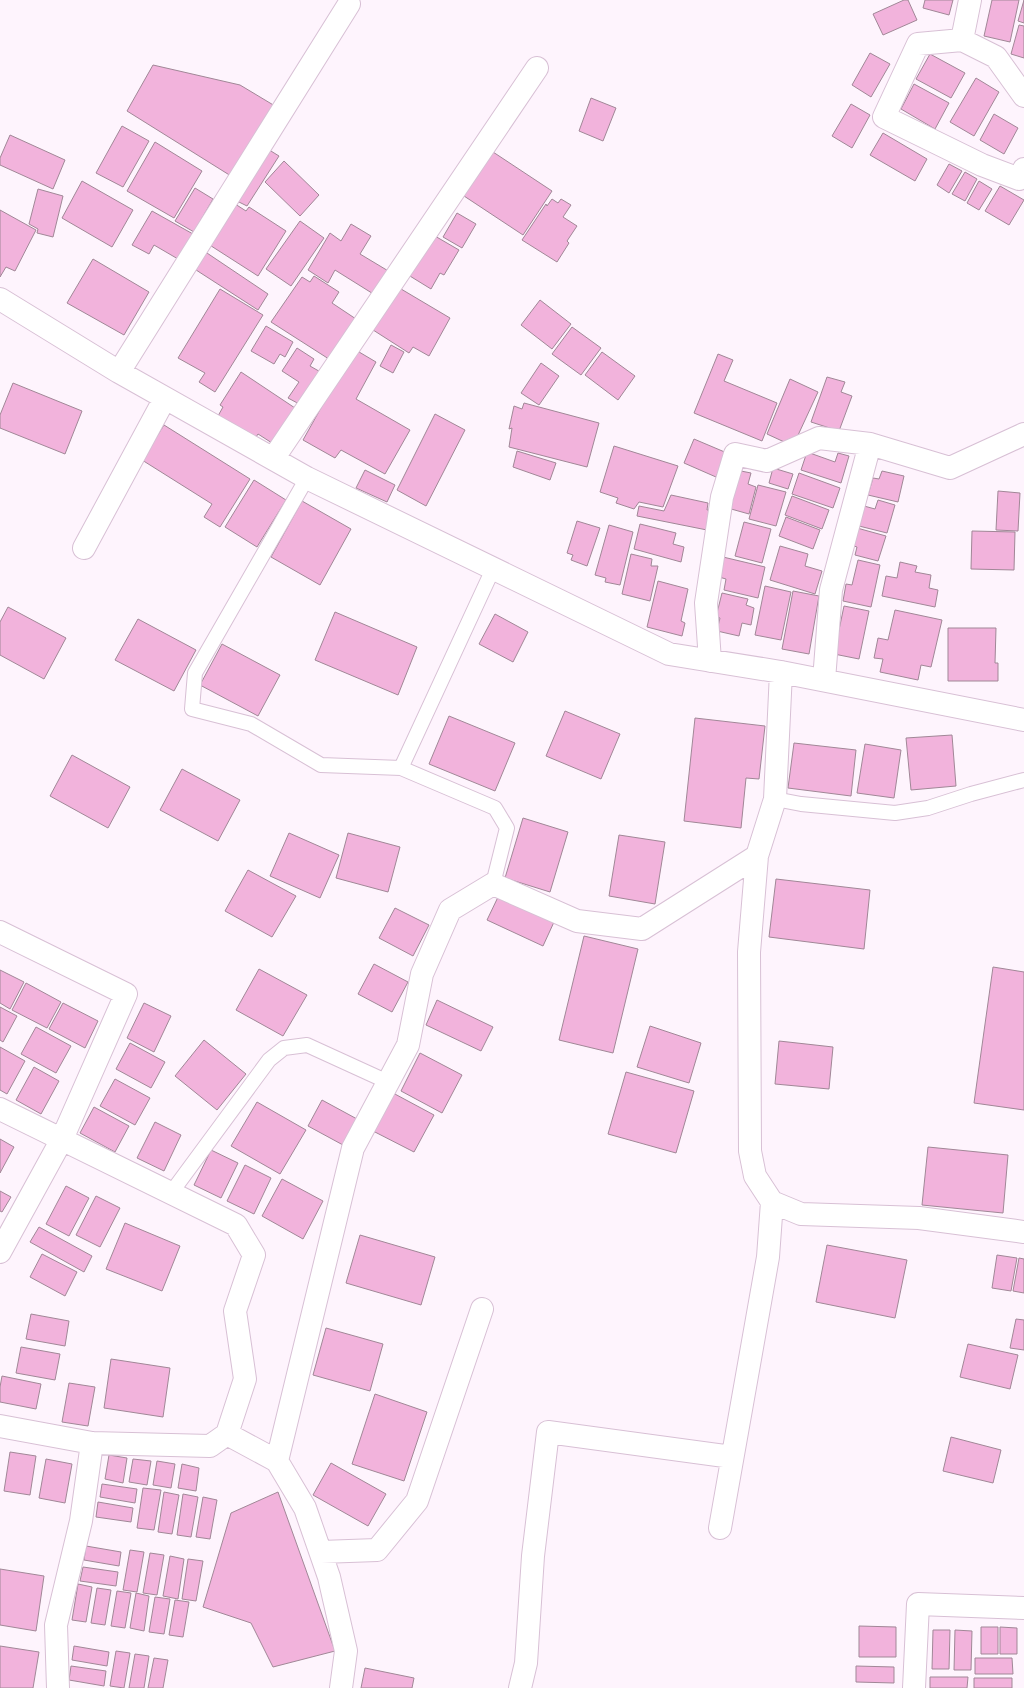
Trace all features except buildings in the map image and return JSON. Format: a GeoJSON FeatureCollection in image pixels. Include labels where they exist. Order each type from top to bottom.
{"type":"FeatureCollection","features":[{"type":"Feature","properties":{"kind":"street"},"geometry":{"type":"LineString","coordinates":[[962,40],[970,0]]}},
{"type":"Feature","properties":{"kind":"street"},"geometry":{"type":"LineString","coordinates":[[119,372],[348,4]]}},
{"type":"Feature","properties":{"kind":"street"},"geometry":{"type":"LineString","coordinates":[[1024,96],[996,57],[962,40],[918,44],[884,117],[982,164],[1019,179],[1024,169]]}},
{"type":"Feature","properties":{"kind":"street"},"geometry":{"type":"LineString","coordinates":[[273,459],[537,68]]}},
{"type":"Feature","properties":{"kind":"street"},"geometry":{"type":"LineString","coordinates":[[0,299],[119,372],[307,478],[669,654],[781,672],[1024,720]]}},
{"type":"Feature","properties":{"kind":"street"},"geometry":{"type":"LineString","coordinates":[[84,548],[165,398]]}},
{"type":"Feature","properties":{"kind":"street"},"geometry":{"type":"LineString","coordinates":[[710,661],[706,603],[722,497],[736,454],[767,461],[819,438],[870,444],[950,468],[1024,434]]}},
{"type":"Feature","properties":{"kind":"street"},"geometry":{"type":"LineString","coordinates":[[824,680],[831,590],[870,444]]}},
{"type":"Feature","properties":{"kind":"street"},"geometry":{"type":"LineString","coordinates":[[781,672],[775,799],[757,856],[749,952],[750,1151],[755,1176],[772,1202],[801,1214],[919,1218],[1024,1232]]}},
{"type":"Feature","properties":{"kind":"street"},"geometry":{"type":"LineString","coordinates":[[277,1461],[353,1148],[408,1045],[422,974],[450,910],[493,884],[577,921],[642,929],[757,856]]}},
{"type":"Feature","properties":{"kind":"street"},"geometry":{"type":"LineString","coordinates":[[0,932],[126,994],[62,1139],[0,1252]]}},
{"type":"Feature","properties":{"kind":"street"},"geometry":{"type":"LineString","coordinates":[[0,1109],[236,1225],[254,1255],[235,1311],[245,1379],[226,1434],[210,1446],[92,1443],[0,1426]]}},
{"type":"Feature","properties":{"kind":"street"},"geometry":{"type":"LineString","coordinates":[[720,1528],[768,1257],[772,1202]]}},
{"type":"Feature","properties":{"kind":"street"},"geometry":{"type":"LineString","coordinates":[[321,1552],[377,1550],[417,1501],[482,1309]]}},
{"type":"Feature","properties":{"kind":"street"},"geometry":{"type":"LineString","coordinates":[[520,1688],[526,1663],[534,1556],[548,1432],[732,1457]]}},
{"type":"Feature","properties":{"kind":"street"},"geometry":{"type":"LineString","coordinates":[[226,1434],[277,1461],[305,1508],[329,1577],[346,1651],[341,1688]]}},
{"type":"Feature","properties":{"kind":"street"},"geometry":{"type":"LineString","coordinates":[[58,1688],[56,1625],[81,1521],[92,1443]]}},
{"type":"Feature","properties":{"kind":"street"},"geometry":{"type":"LineString","coordinates":[[914,1688],[918,1604],[1024,1608]]}},
{"type":"Feature","properties":{"kind":"lane"},"geometry":{"type":"LineString","coordinates":[[307,478],[195,673],[192,709],[251,724],[321,765],[401,768],[495,808],[507,828],[493,884]]}},
{"type":"Feature","properties":{"kind":"lane"},"geometry":{"type":"LineString","coordinates":[[401,768],[493,569]]}},
{"type":"Feature","properties":{"kind":"lane"},"geometry":{"type":"LineString","coordinates":[[775,799],[800,804],[895,813],[928,808],[971,794],[1024,780]]}},
{"type":"Feature","properties":{"kind":"lane"},"geometry":{"type":"LineString","coordinates":[[171,1193],[269,1060],[284,1048],[307,1045],[388,1082]]}}]}
